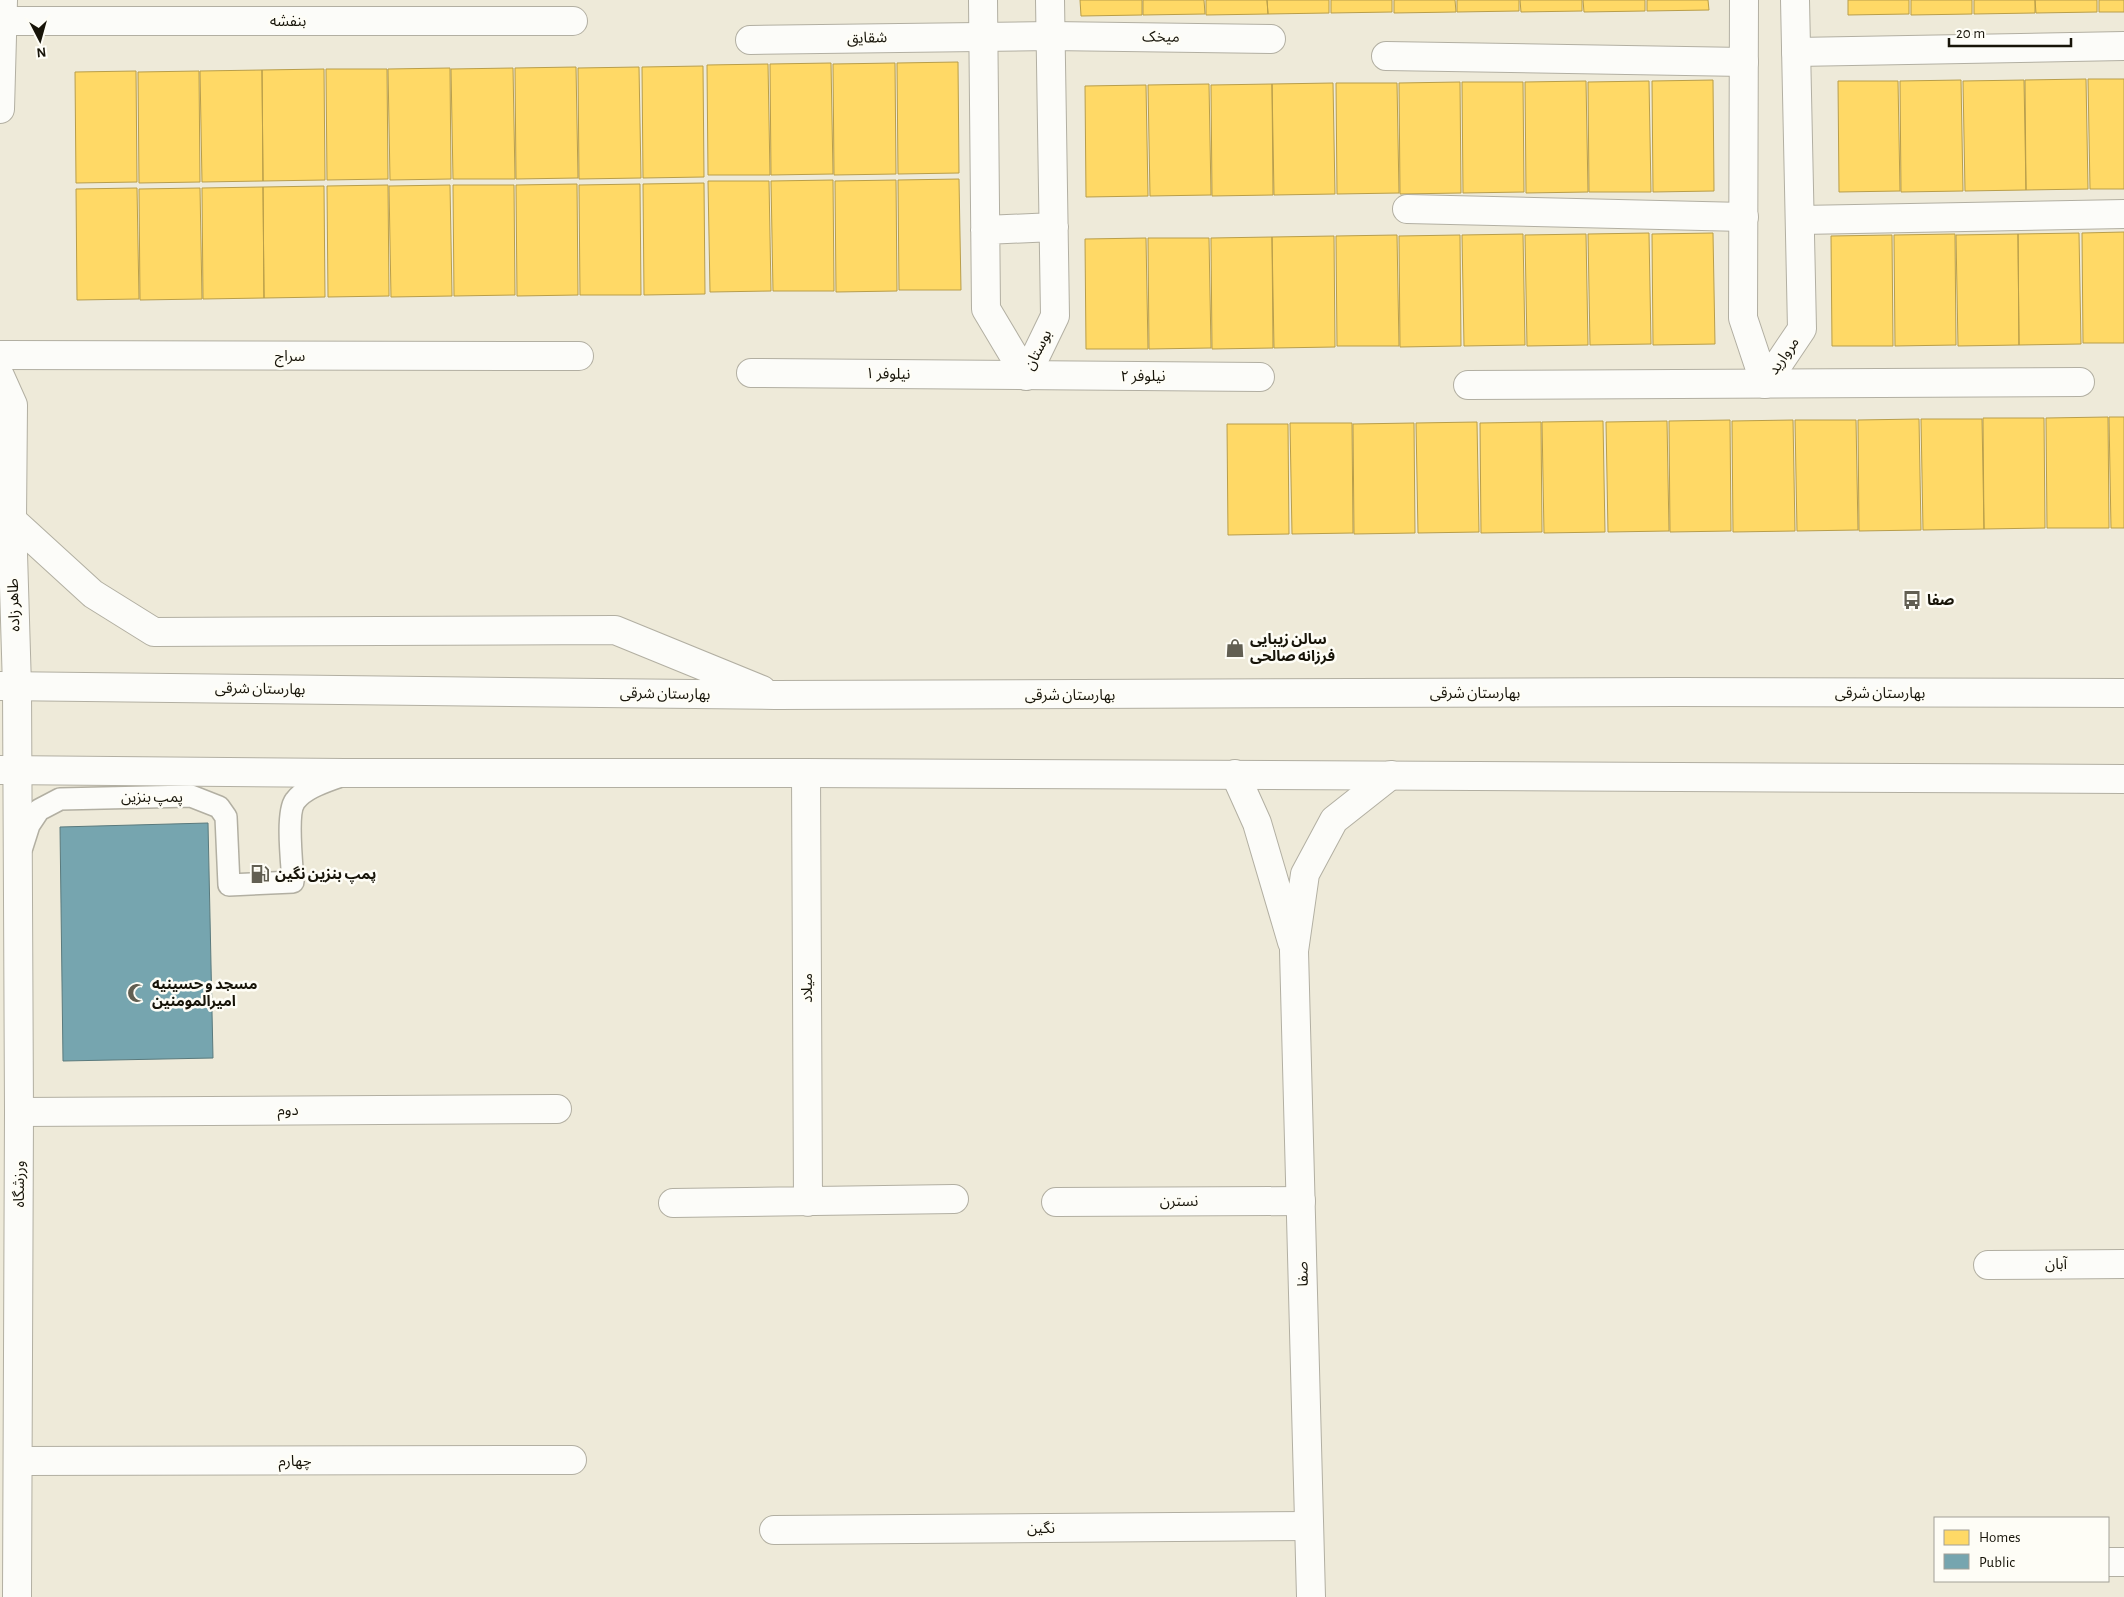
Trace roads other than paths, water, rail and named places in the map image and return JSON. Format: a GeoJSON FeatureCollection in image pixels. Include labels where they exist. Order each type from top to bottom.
{"type":"FeatureCollection","features":[{"type":"Feature","properties":{"kind":"street","name":"بوستان"},"geometry":{"type":"LineString","coordinates":[[983,0],[986,309],[1026,376]]}},
{"type":"Feature","properties":{"kind":"street","name":"بوستان"},"geometry":{"type":"LineString","coordinates":[[1026,376],[1055,316],[1050,0]]}},
{"type":"Feature","properties":{"kind":"street","name":"مروارید"},"geometry":{"type":"LineString","coordinates":[[1744,0],[1743,318],[1765,384]]}},
{"type":"Feature","properties":{"kind":"street","name":"مروارید"},"geometry":{"type":"LineString","coordinates":[[1765,384],[1802,329],[1795,0]]}},
{"type":"Feature","properties":{"kind":"street"},"geometry":{"type":"LineString","coordinates":[[0,109],[3,11]]}},
{"type":"Feature","properties":{"kind":"street","name":"بنفشه"},"geometry":{"type":"LineString","coordinates":[[3,11],[573,21]]}},
{"type":"Feature","properties":{"kind":"street","name":"میخک"},"geometry":{"type":"LineString","coordinates":[[983,37],[1271,39]]}},
{"type":"Feature","properties":{"kind":"street","name":"شقایق"},"geometry":{"type":"LineString","coordinates":[[750,40],[983,37]]}},
{"type":"Feature","properties":{"kind":"street"},"geometry":{"type":"LineString","coordinates":[[1796,52],[2124,46]]}},
{"type":"Feature","properties":{"kind":"street"},"geometry":{"type":"LineString","coordinates":[[1386,56],[1744,62]]}},
{"type":"Feature","properties":{"kind":"street"},"geometry":{"type":"LineString","coordinates":[[1407,209],[1744,217]]}},
{"type":"Feature","properties":{"kind":"street"},"geometry":{"type":"LineString","coordinates":[[1800,220],[2124,214]]}},
{"type":"Feature","properties":{"kind":"street"},"geometry":{"type":"LineString","coordinates":[[985,230],[1054,227]]}},
{"type":"Feature","properties":{"kind":"street","name":"سراج"},"geometry":{"type":"LineString","coordinates":[[0,355],[579,356]]}},
{"type":"Feature","properties":{"kind":"street","name":"نیلوفر ۱"},"geometry":{"type":"LineString","coordinates":[[751,373],[1026,376]]}},
{"type":"Feature","properties":{"kind":"street","name":"طاهر زاده"},"geometry":{"type":"LineString","coordinates":[[0,376],[13,405],[8,686],[9,770]]}},
{"type":"Feature","properties":{"kind":"street","name":"نیلوفر ۲"},"geometry":{"type":"LineString","coordinates":[[1026,376],[1260,377]]}},
{"type":"Feature","properties":{"kind":"street"},"geometry":{"type":"LineString","coordinates":[[1468,385],[2080,382]]}},
{"type":"Feature","properties":{"kind":"street"},"geometry":{"type":"LineString","coordinates":[[12,520],[92,594],[154,632],[615,630],[775,695]]}},
{"type":"Feature","properties":{"kind":"street","name":"بهارستان شرقی"},"geometry":{"type":"LineString","coordinates":[[8,686],[775,695],[1676,692],[2124,694]]}},
{"type":"Feature","properties":{"kind":"street"},"geometry":{"type":"LineString","coordinates":[[9,770],[345,773],[1235,774],[2124,779]]}},
{"type":"Feature","properties":{"kind":"street","name":"ورزشگاه"},"geometry":{"type":"LineString","coordinates":[[9,770],[17,861],[19,1112],[17,1597]]}},
{"type":"Feature","properties":{"kind":"street","name":"میلاد"},"geometry":{"type":"LineString","coordinates":[[806,773],[808,1202]]}},
{"type":"Feature","properties":{"kind":"street"},"geometry":{"type":"LineString","coordinates":[[1235,774],[1257,823],[1294,951]]}},
{"type":"Feature","properties":{"kind":"street"},"geometry":{"type":"LineString","coordinates":[[1294,951],[1305,874],[1334,820],[1391,775]]}},
{"type":"Feature","properties":{"kind":"street","name":"صفا"},"geometry":{"type":"LineString","coordinates":[[1294,951],[1311,1597]]}},
{"type":"Feature","properties":{"kind":"street","name":"دوم"},"geometry":{"type":"LineString","coordinates":[[19,1112],[557,1109]]}},
{"type":"Feature","properties":{"kind":"street"},"geometry":{"type":"LineString","coordinates":[[673,1203],[954,1199]]}},
{"type":"Feature","properties":{"kind":"street","name":"نسترن"},"geometry":{"type":"LineString","coordinates":[[1056,1202],[1301,1201]]}},
{"type":"Feature","properties":{"kind":"street","name":"آبان"},"geometry":{"type":"LineString","coordinates":[[1988,1265],[2124,1264]]}},
{"type":"Feature","properties":{"kind":"street","name":"چهارم"},"geometry":{"type":"LineString","coordinates":[[19,1461],[572,1460]]}},
{"type":"Feature","properties":{"kind":"street","name":"نگین"},"geometry":{"type":"LineString","coordinates":[[774,1530],[1309,1526]]}},
{"type":"Feature","properties":{"kind":"street"},"geometry":{"type":"LineString","coordinates":[[2109,1562],[2124,1562]]}},
{"type":"Feature","properties":{"kind":"lane","name":"پمپ بنزین"},"geometry":{"type":"LineString","coordinates":[[17,861],[29,825],[39,810],[60,798],[191,796],[219,806],[226,817],[229,885],[293,882],[290,812],[295,801],[310,790],[345,773]]}},
{"type":"Feature","properties":{"kind":"place","name":"صفا"},"geometry":{"type":"Point","coordinates":[1912,600]}},
{"type":"Feature","properties":{"kind":"place","name":"سالن زیبایی فرزانه صالحی"},"geometry":{"type":"Point","coordinates":[1235,648]}},
{"type":"Feature","properties":{"kind":"place","name":"پمپ بنزین نگین"},"geometry":{"type":"Point","coordinates":[260,874]}},
{"type":"Feature","properties":{"kind":"place","name":"مسجد و حسینیه امیرالمومنین"},"geometry":{"type":"Point","coordinates":[137,993]}}]}
